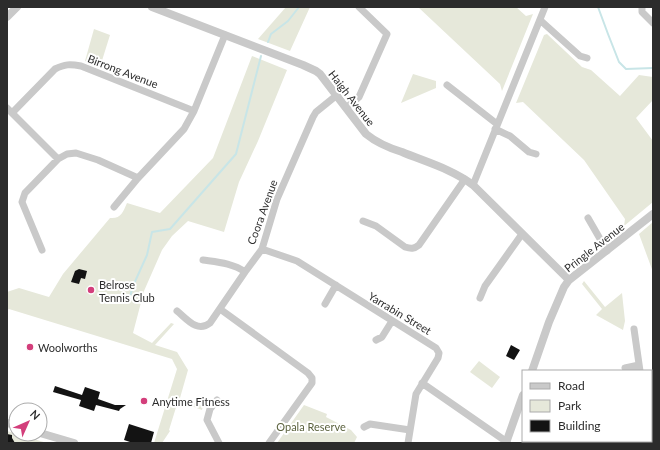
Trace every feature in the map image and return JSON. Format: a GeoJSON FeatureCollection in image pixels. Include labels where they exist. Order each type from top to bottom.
{"type":"FeatureCollection","features":[{"type":"Feature","properties":{"kind":"street"},"geometry":{"type":"LineString","coordinates":[[7,17],[17,7]]}},
{"type":"Feature","properties":{"kind":"street"},"geometry":{"type":"LineString","coordinates":[[346,108],[359,97],[386,34],[359,7]]}},
{"type":"Feature","properties":{"kind":"street"},"geometry":{"type":"LineString","coordinates":[[473,185],[546,7]]}},
{"type":"Feature","properties":{"kind":"street"},"geometry":{"type":"LineString","coordinates":[[642,7],[642,12],[653,23]]}},
{"type":"Feature","properties":{"kind":"street","name":"Haigh Avenue"},"geometry":{"type":"LineString","coordinates":[[156,8],[316,71],[337,95],[366,134],[386,146],[448,170],[465,179],[473,185],[569,280]]}},
{"type":"Feature","properties":{"kind":"street"},"geometry":{"type":"LineString","coordinates":[[540,20],[580,56],[587,58]]}},
{"type":"Feature","properties":{"kind":"street"},"geometry":{"type":"LineString","coordinates":[[114,207],[138,178],[184,129],[194,111],[225,35]]}},
{"type":"Feature","properties":{"kind":"street","name":"Birrong Avenue"},"geometry":{"type":"LineString","coordinates":[[9,110],[55,69],[64,65],[72,64],[81,66],[194,111]]}},
{"type":"Feature","properties":{"kind":"street"},"geometry":{"type":"LineString","coordinates":[[447,85],[496,127],[510,136],[529,152],[536,154]]}},
{"type":"Feature","properties":{"kind":"street","name":"Coora Avenue"},"geometry":{"type":"LineString","coordinates":[[178,311],[192,324],[202,328],[210,323],[262,249],[277,199],[312,117],[337,95]]}},
{"type":"Feature","properties":{"kind":"street"},"geometry":{"type":"LineString","coordinates":[[9,110],[58,158]]}},
{"type":"Feature","properties":{"kind":"street"},"geometry":{"type":"LineString","coordinates":[[42,250],[22,202],[25,193],[58,158],[67,154],[76,154],[98,160],[138,178]]}},
{"type":"Feature","properties":{"kind":"street"},"geometry":{"type":"LineString","coordinates":[[363,221],[376,226],[406,247],[410,249],[416,248],[465,179]]}},
{"type":"Feature","properties":{"kind":"street","name":"Pringle Avenue"},"geometry":{"type":"LineString","coordinates":[[532,370],[549,322],[564,287],[569,280],[653,214]]}},
{"type":"Feature","properties":{"kind":"street"},"geometry":{"type":"LineString","coordinates":[[588,218],[607,251]]}},
{"type":"Feature","properties":{"kind":"street"},"geometry":{"type":"LineString","coordinates":[[480,298],[485,286],[522,234]]}},
{"type":"Feature","properties":{"kind":"street","name":"Yarrabin Street"},"geometry":{"type":"LineString","coordinates":[[262,249],[297,261],[436,348],[439,353],[438,358],[416,394],[408,443]]}},
{"type":"Feature","properties":{"kind":"street"},"geometry":{"type":"LineString","coordinates":[[203,260],[223,262],[240,268],[245,272]]}},
{"type":"Feature","properties":{"kind":"street"},"geometry":{"type":"LineString","coordinates":[[325,304],[336,285]]}},
{"type":"Feature","properties":{"kind":"street"},"geometry":{"type":"LineString","coordinates":[[220,309],[308,373],[312,378],[312,383],[269,443]]}},
{"type":"Feature","properties":{"kind":"street"},"geometry":{"type":"LineString","coordinates":[[376,340],[382,337],[392,321]]}},
{"type":"Feature","properties":{"kind":"street"},"geometry":{"type":"LineString","coordinates":[[625,368],[640,368],[634,328]]}},
{"type":"Feature","properties":{"kind":"street"},"geometry":{"type":"LineString","coordinates":[[422,383],[507,442],[522,398]]}},
{"type":"Feature","properties":{"kind":"street"},"geometry":{"type":"LineString","coordinates":[[216,400],[210,408],[207,420],[219,443]]}},
{"type":"Feature","properties":{"kind":"street"},"geometry":{"type":"LineString","coordinates":[[364,427],[370,424],[410,430]]}},
{"type":"Feature","properties":{"kind":"street"},"geometry":{"type":"LineString","coordinates":[[48,435],[74,443]]}},
{"type":"Feature","properties":{"kind":"green space"},"geometry":{"type":"Polygon","coordinates":[[[286,7],[310,7],[290,51],[258,39],[286,7]]]}},
{"type":"Feature","properties":{"kind":"green space"},"geometry":{"type":"Polygon","coordinates":[[[418,7],[516,7],[526,16],[533,14],[502,91],[500,84],[418,7]]]}},
{"type":"Feature","properties":{"kind":"green space"},"geometry":{"type":"Polygon","coordinates":[[[94,29],[110,35],[100,67],[85,61],[94,29]]]}},
{"type":"Feature","properties":{"kind":"green space"},"geometry":{"type":"Polygon","coordinates":[[[547,34],[582,67],[591,70],[620,96],[639,75],[653,77],[653,100],[636,118],[653,141],[653,202],[624,226],[625,219],[584,160],[523,102],[516,103],[544,35],[547,34]]]}},
{"type":"Feature","properties":{"kind":"green space"},"geometry":{"type":"Polygon","coordinates":[[[252,56],[287,70],[258,141],[239,182],[224,232],[188,221],[172,236],[162,250],[144,291],[133,333],[152,343],[171,323],[174,324],[155,345],[177,352],[188,370],[180,398],[203,406],[202,410],[178,401],[169,430],[170,431],[162,443],[154,443],[177,369],[172,359],[9,309],[7,310],[7,292],[19,288],[49,297],[63,274],[110,218],[117,217],[121,214],[127,203],[160,213],[213,158],[252,56]]]}},
{"type":"Feature","properties":{"kind":"green space"},"geometry":{"type":"Polygon","coordinates":[[[413,74],[436,81],[436,88],[401,103],[413,74]]]}},
{"type":"Feature","properties":{"kind":"green space"},"geometry":{"type":"Polygon","coordinates":[[[653,222],[653,272],[639,234],[653,222]]]}},
{"type":"Feature","properties":{"kind":"green space"},"geometry":{"type":"Polygon","coordinates":[[[584,281],[605,307],[622,293],[625,321],[623,330],[596,315],[602,309],[582,284],[584,281]]]}},
{"type":"Feature","properties":{"kind":"green space"},"geometry":{"type":"Polygon","coordinates":[[[479,361],[500,377],[492,388],[470,372],[479,361]]]}},
{"type":"Feature","properties":{"kind":"green space","name":"Opala Reserve"},"geometry":{"type":"Polygon","coordinates":[[[304,405],[327,414],[326,417],[351,430],[357,437],[354,443],[277,443],[304,405]]]}},
{"type":"Feature","properties":{"kind":"green space"},"geometry":{"type":"Polygon","coordinates":[[[7,431],[8,442],[47,443],[7,443],[7,431]]]}},
{"type":"Feature","properties":{"kind":"building"},"geometry":{"type":"Polygon","coordinates":[[[79,269],[87,271],[85,279],[81,278],[79,284],[71,282],[75,271],[79,269]]]}},
{"type":"Feature","properties":{"kind":"building"},"geometry":{"type":"Polygon","coordinates":[[[511,345],[520,350],[514,360],[506,356],[511,345]]]}},
{"type":"Feature","properties":{"kind":"building"},"geometry":{"type":"Polygon","coordinates":[[[55,386],[82,395],[85,387],[100,392],[98,399],[115,405],[126,405],[119,411],[96,405],[94,411],[79,406],[81,400],[53,392],[55,386]]]}},
{"type":"Feature","properties":{"kind":"building"},"geometry":{"type":"Polygon","coordinates":[[[129,424],[154,432],[151,443],[133,443],[124,440],[129,424]]]}},
{"type":"Feature","properties":{"kind":"building"},"geometry":{"type":"Polygon","coordinates":[[[7,434],[8,442],[15,443],[7,443],[7,434]]]}},
{"type":"Feature","properties":{"kind":"waterway"},"geometry":{"type":"LineString","coordinates":[[268,42],[271,34],[288,21],[299,7]]}},
{"type":"Feature","properties":{"kind":"waterway"},"geometry":{"type":"LineString","coordinates":[[598,7],[619,62],[626,69],[653,68]]}},
{"type":"Feature","properties":{"kind":"waterway"},"geometry":{"type":"LineString","coordinates":[[129,300],[133,286],[147,255],[152,232],[170,229],[236,154],[261,56]]}},
{"type":"Feature","properties":{"kind":"place","name":"Belrose Tennis Club"},"geometry":{"type":"Point","coordinates":[91,290]}},
{"type":"Feature","properties":{"kind":"place","name":"Woolworths"},"geometry":{"type":"Point","coordinates":[30,347]}},
{"type":"Feature","properties":{"kind":"place","name":"Anytime Fitness"},"geometry":{"type":"Point","coordinates":[144,401]}}]}
